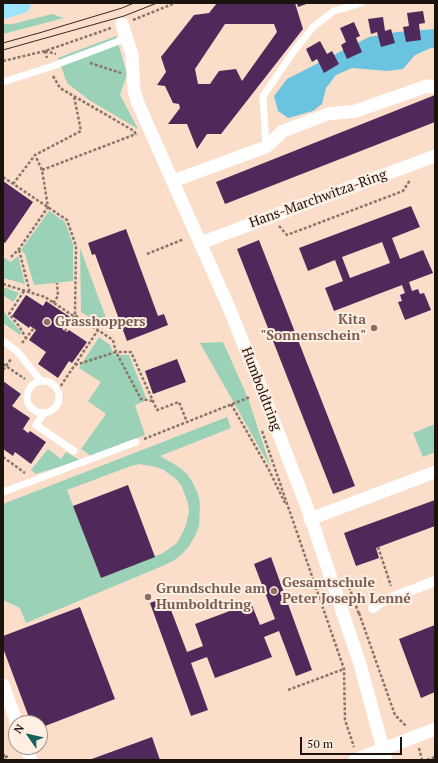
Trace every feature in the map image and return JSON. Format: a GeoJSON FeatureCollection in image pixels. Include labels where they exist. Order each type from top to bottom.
{"type":"FeatureCollection","features":[{"type":"Feature","properties":{"kind":"highway"},"geometry":{"type":"LineString","coordinates":[[3,8],[20,3]]}},
{"type":"Feature","properties":{"kind":"street","name":"Humboldtring"},"geometry":{"type":"LineString","coordinates":[[122,24],[132,55],[134,90],[137,101],[252,365],[310,519],[360,664],[385,754]]}},
{"type":"Feature","properties":{"kind":"street"},"geometry":{"type":"LineString","coordinates":[[173,181],[266,147],[283,132],[328,114],[356,111],[427,86],[435,87]]}},
{"type":"Feature","properties":{"kind":"street","name":"Hans-Marchwitza-Ring"},"geometry":{"type":"LineString","coordinates":[[200,243],[431,159]]}},
{"type":"Feature","properties":{"kind":"street"},"geometry":{"type":"LineString","coordinates":[[310,519],[435,472]]}},
{"type":"Feature","properties":{"kind":"street"},"geometry":{"type":"LineString","coordinates":[[373,608],[381,602],[394,596],[435,581]]}},
{"type":"Feature","properties":{"kind":"street"},"geometry":{"type":"LineString","coordinates":[[3,686],[14,715]]}},
{"type":"Feature","properties":{"kind":"street"},"geometry":{"type":"LineString","coordinates":[[357,759],[385,754],[416,736],[435,729]]}},
{"type":"Feature","properties":{"kind":"lane"},"geometry":{"type":"LineString","coordinates":[[266,147],[263,96],[294,51],[314,27],[334,11],[361,3]]}},
{"type":"Feature","properties":{"kind":"lane"},"geometry":{"type":"LineString","coordinates":[[3,82],[50,67],[127,38]]}},
{"type":"Feature","properties":{"kind":"lane"},"geometry":{"type":"LineString","coordinates":[[3,341],[17,351],[40,380]]}},
{"type":"Feature","properties":{"kind":"lane"},"geometry":{"type":"LineString","coordinates":[[44,414],[34,411],[27,403],[27,393],[32,384],[40,380],[51,382],[58,390],[59,401],[54,410],[44,414],[36,425],[74,452]]}},
{"type":"Feature","properties":{"kind":"lane"},"geometry":{"type":"LineString","coordinates":[[3,492],[136,442]]}},
{"type":"Feature","properties":{"kind":"path"},"geometry":{"type":"LineString","coordinates":[[3,61],[45,51],[122,24],[175,3]]}},
{"type":"Feature","properties":{"kind":"path"},"geometry":{"type":"LineString","coordinates":[[13,184],[35,155],[81,131],[74,96],[136,134],[139,141]]}},
{"type":"Feature","properties":{"kind":"path"},"geometry":{"type":"LineString","coordinates":[[42,170],[136,134]]}},
{"type":"Feature","properties":{"kind":"path"},"geometry":{"type":"LineString","coordinates":[[11,257],[19,249],[48,207],[42,170],[35,155]]}},
{"type":"Feature","properties":{"kind":"path"},"geometry":{"type":"LineString","coordinates":[[271,217],[287,235],[403,191],[431,159]]}},
{"type":"Feature","properties":{"kind":"path"},"geometry":{"type":"LineString","coordinates":[[3,177],[67,220],[76,246],[75,315],[65,331]]}},
{"type":"Feature","properties":{"kind":"path"},"geometry":{"type":"LineString","coordinates":[[181,232],[187,246]]}},
{"type":"Feature","properties":{"kind":"path"},"geometry":{"type":"LineString","coordinates":[[147,254],[184,239]]}},
{"type":"Feature","properties":{"kind":"path"},"geometry":{"type":"LineString","coordinates":[[19,249],[30,293]]}},
{"type":"Feature","properties":{"kind":"path"},"geometry":{"type":"LineString","coordinates":[[53,303],[58,296],[56,283]]}},
{"type":"Feature","properties":{"kind":"path"},"geometry":{"type":"LineString","coordinates":[[3,284],[46,297],[53,303],[72,315],[75,315],[113,340],[116,352],[141,398],[153,401]]}},
{"type":"Feature","properties":{"kind":"path"},"geometry":{"type":"LineString","coordinates":[[24,291],[9,314],[19,326],[26,338]]}},
{"type":"Feature","properties":{"kind":"path"},"geometry":{"type":"LineString","coordinates":[[17,351],[34,328]]}},
{"type":"Feature","properties":{"kind":"path"},"geometry":{"type":"LineString","coordinates":[[58,390],[98,330]]}},
{"type":"Feature","properties":{"kind":"path"},"geometry":{"type":"LineString","coordinates":[[75,365],[116,352],[131,352],[157,410],[179,402],[187,422]]}},
{"type":"Feature","properties":{"kind":"path"},"geometry":{"type":"LineString","coordinates":[[3,364],[32,384]]}},
{"type":"Feature","properties":{"kind":"path"},"geometry":{"type":"LineString","coordinates":[[248,390],[253,404]]}},
{"type":"Feature","properties":{"kind":"path","name":"Humboldtring"},"geometry":{"type":"LineString","coordinates":[[136,442],[250,397]]}},
{"type":"Feature","properties":{"kind":"path","name":"Humboldtring"},"geometry":{"type":"LineString","coordinates":[[231,404],[269,470],[291,514]]}},
{"type":"Feature","properties":{"kind":"path"},"geometry":{"type":"LineString","coordinates":[[260,425],[344,669],[345,720],[357,759]]}},
{"type":"Feature","properties":{"kind":"path"},"geometry":{"type":"LineString","coordinates":[[3,457],[36,480]]}},
{"type":"Feature","properties":{"kind":"path"},"geometry":{"type":"LineString","coordinates":[[378,547],[394,596]]}},
{"type":"Feature","properties":{"kind":"path"},"geometry":{"type":"LineString","coordinates":[[348,584],[395,715],[416,736]]}},
{"type":"Feature","properties":{"kind":"path"},"geometry":{"type":"LineString","coordinates":[[288,690],[360,664]]}},
{"type":"Feature","properties":{"kind":"path"},"geometry":{"type":"LineString","coordinates":[[4,757],[10,756]]}},
{"type":"Feature","properties":{"kind":"path"},"geometry":{"type":"LineString","coordinates":[[427,760],[435,757]]}},
{"type":"Feature","properties":{"kind":"green space"},"geometry":{"type":"Polygon","coordinates":[[[52,14],[64,18],[3,34],[3,24],[13,24],[52,14]]]}},
{"type":"Feature","properties":{"kind":"green space"},"geometry":{"type":"Polygon","coordinates":[[[116,36],[127,74],[120,95],[138,129],[89,100],[67,83],[58,58],[116,36]]]}},
{"type":"Feature","properties":{"kind":"green space"},"geometry":{"type":"Polygon","coordinates":[[[49,211],[65,222],[73,244],[73,281],[34,285],[25,254],[21,250],[49,211]]]}},
{"type":"Feature","properties":{"kind":"green space"},"geometry":{"type":"Polygon","coordinates":[[[80,248],[111,331],[81,312],[80,248]]]}},
{"type":"Feature","properties":{"kind":"green space"},"geometry":{"type":"Polygon","coordinates":[[[18,256],[25,284],[3,278],[3,257],[11,262],[18,256]]]}},
{"type":"Feature","properties":{"kind":"green space"},"geometry":{"type":"Polygon","coordinates":[[[3,287],[19,293],[13,302],[3,295],[3,287]]]}},
{"type":"Feature","properties":{"kind":"green space"},"geometry":{"type":"Polygon","coordinates":[[[4,312],[21,332],[20,335],[3,323],[4,312]]]}},
{"type":"Feature","properties":{"kind":"green space"},"geometry":{"type":"Polygon","coordinates":[[[99,337],[110,345],[114,355],[129,355],[147,400],[135,405],[145,435],[91,456],[81,449],[106,414],[88,401],[101,382],[79,368],[99,337]]]}},
{"type":"Feature","properties":{"kind":"green space"},"geometry":{"type":"Polygon","coordinates":[[[223,342],[248,398],[271,468],[200,343],[223,342]]]}},
{"type":"Feature","properties":{"kind":"green space"},"geometry":{"type":"Polygon","coordinates":[[[227,417],[231,428],[160,456],[179,467],[187,474],[198,494],[200,504],[199,526],[189,546],[182,554],[173,561],[160,567],[26,623],[20,608],[3,600],[3,504],[227,417]],[[139,464],[131,466],[67,490],[101,578],[163,553],[177,543],[185,528],[189,512],[188,503],[182,487],[177,480],[164,470],[139,464]]]}},
{"type":"Feature","properties":{"kind":"green space"},"geometry":{"type":"Polygon","coordinates":[[[435,424],[435,452],[423,457],[413,433],[435,424]]]}},
{"type":"Feature","properties":{"kind":"green space"},"geometry":{"type":"Polygon","coordinates":[[[48,449],[61,459],[66,452],[80,460],[36,474],[31,470],[48,449]]]}},
{"type":"Feature","properties":{"kind":"water"},"geometry":{"type":"Polygon","coordinates":[[[435,29],[435,48],[431,48],[415,55],[403,69],[388,71],[352,68],[336,75],[326,88],[322,104],[313,111],[288,118],[278,111],[274,96],[287,79],[369,37],[397,32],[435,29]]]}},
{"type":"Feature","properties":{"kind":"building"},"geometry":{"type":"Polygon","coordinates":[[[217,3],[295,3],[303,29],[221,134],[207,134],[197,149],[187,124],[168,124],[180,108],[179,104],[173,103],[165,86],[157,85],[166,72],[161,57],[194,15],[209,13],[217,3]],[[225,24],[195,69],[198,84],[210,84],[219,71],[236,69],[242,81],[277,32],[274,24],[225,24]]]}},
{"type":"Feature","properties":{"kind":"building"},"geometry":{"type":"Polygon","coordinates":[[[297,3],[309,3],[298,7],[297,3]]]}},
{"type":"Feature","properties":{"kind":"building"},"geometry":{"type":"Polygon","coordinates":[[[423,11],[425,23],[419,24],[421,40],[406,42],[403,27],[409,26],[407,13],[423,11]]]}},
{"type":"Feature","properties":{"kind":"building"},"geometry":{"type":"Polygon","coordinates":[[[383,17],[385,31],[391,29],[395,43],[381,47],[377,32],[371,34],[368,19],[383,17]]]}},
{"type":"Feature","properties":{"kind":"building"},"geometry":{"type":"Polygon","coordinates":[[[354,22],[360,36],[356,38],[362,52],[347,59],[341,45],[346,42],[340,28],[354,22]]]}},
{"type":"Feature","properties":{"kind":"building"},"geometry":{"type":"Polygon","coordinates":[[[320,41],[327,54],[332,51],[339,64],[324,73],[317,59],[312,62],[306,49],[320,41]]]}},
{"type":"Feature","properties":{"kind":"building"},"geometry":{"type":"Polygon","coordinates":[[[435,95],[435,122],[225,204],[216,182],[435,95]]]}},
{"type":"Feature","properties":{"kind":"building"},"geometry":{"type":"Polygon","coordinates":[[[3,181],[33,202],[5,243],[3,242],[3,181]]]}},
{"type":"Feature","properties":{"kind":"building","name":"Kita \"Sonnenschein\""},"geometry":{"type":"Polygon","coordinates":[[[411,206],[420,227],[392,238],[400,259],[423,250],[433,273],[409,282],[412,291],[418,289],[420,294],[424,293],[431,310],[405,320],[398,302],[402,301],[400,295],[405,293],[402,285],[334,311],[325,288],[343,281],[335,260],[308,271],[299,248],[411,206]],[[382,242],[342,257],[350,278],[390,263],[382,242]]]}},
{"type":"Feature","properties":{"kind":"building"},"geometry":{"type":"Polygon","coordinates":[[[126,229],[158,316],[164,314],[168,325],[127,341],[95,254],[92,255],[88,243],[126,229]]]}},
{"type":"Feature","properties":{"kind":"building"},"geometry":{"type":"Polygon","coordinates":[[[259,240],[355,486],[333,494],[237,249],[259,240]]]}},
{"type":"Feature","properties":{"kind":"building"},"geometry":{"type":"Polygon","coordinates":[[[26,295],[43,306],[46,301],[70,317],[62,329],[67,332],[69,330],[87,342],[72,363],[69,361],[58,378],[38,364],[46,352],[29,340],[36,330],[30,326],[29,328],[12,316],[26,295]]]}},
{"type":"Feature","properties":{"kind":"building"},"geometry":{"type":"Polygon","coordinates":[[[177,359],[186,382],[153,394],[145,371],[177,359]]]}},
{"type":"Feature","properties":{"kind":"building"},"geometry":{"type":"Polygon","coordinates":[[[3,381],[21,394],[12,406],[30,418],[23,429],[28,433],[30,431],[46,442],[31,464],[15,452],[13,456],[3,449],[3,381]]]}},
{"type":"Feature","properties":{"kind":"building"},"geometry":{"type":"Polygon","coordinates":[[[128,485],[155,557],[101,578],[73,506],[128,485]]]}},
{"type":"Feature","properties":{"kind":"building"},"geometry":{"type":"Polygon","coordinates":[[[435,500],[435,526],[376,548],[379,558],[356,566],[344,533],[435,500]]]}},
{"type":"Feature","properties":{"kind":"building"},"geometry":{"type":"Polygon","coordinates":[[[271,557],[312,670],[296,676],[279,631],[264,637],[272,657],[215,678],[207,657],[191,663],[208,710],[191,716],[150,603],[166,597],[187,652],[203,646],[195,624],[251,603],[260,625],[275,619],[254,564],[271,557]]]}},
{"type":"Feature","properties":{"kind":"building"},"geometry":{"type":"Polygon","coordinates":[[[80,607],[115,699],[48,725],[48,715],[28,715],[3,648],[3,636],[80,607]]]}},
{"type":"Feature","properties":{"kind":"building"},"geometry":{"type":"Polygon","coordinates":[[[435,625],[435,692],[421,698],[399,639],[435,625]]]}},
{"type":"Feature","properties":{"kind":"building"},"geometry":{"type":"Polygon","coordinates":[[[152,737],[160,760],[89,760],[152,737]]]}},
{"type":"Feature","properties":{"kind":"tram line"},"geometry":{"type":"LineString","coordinates":[[3,43],[122,8],[134,3]]}},
{"type":"Feature","properties":{"kind":"tram line"},"geometry":{"type":"LineString","coordinates":[[3,50],[124,16],[157,3]]}},
{"type":"Feature","properties":{"kind":"place","name":"Grasshoppers"},"geometry":{"type":"Point","coordinates":[47,322]}},
{"type":"Feature","properties":{"kind":"place","name":"Kita \"Sonnenschein\""},"geometry":{"type":"Point","coordinates":[374,328]}},
{"type":"Feature","properties":{"kind":"place","name":"Gesamtschule Peter Joseph Lenné"},"geometry":{"type":"Point","coordinates":[274,591]}},
{"type":"Feature","properties":{"kind":"place","name":"Grundschule am Humboldtring"},"geometry":{"type":"Point","coordinates":[148,597]}}]}
